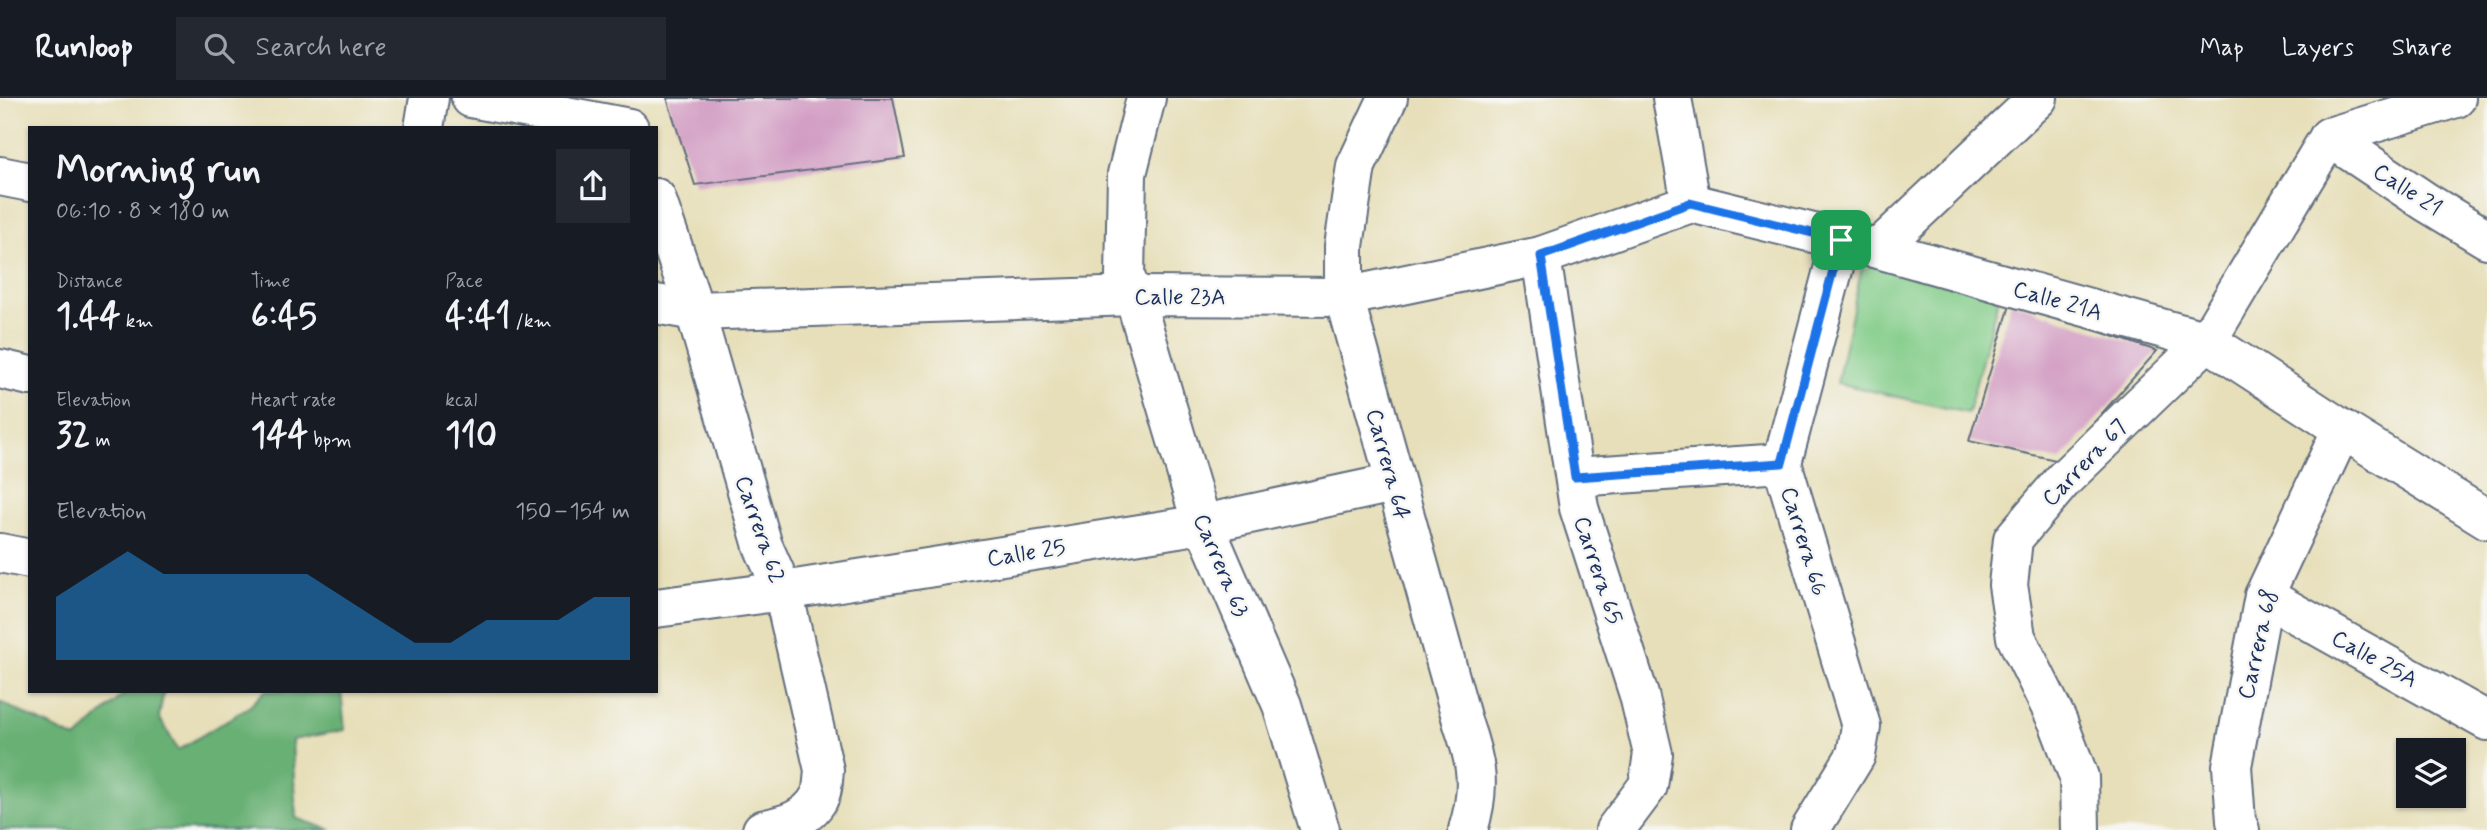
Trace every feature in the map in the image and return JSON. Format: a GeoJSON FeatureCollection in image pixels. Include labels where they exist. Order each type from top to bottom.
{"type":"FeatureCollection","features":[{"type":"Feature","properties":{"kind":"street"},"geometry":{"type":"LineString","coordinates":[[424,126],[429,98]]}},
{"type":"Feature","properties":{"kind":"street"},"geometry":{"type":"LineString","coordinates":[[471,98],[620,126]]}},
{"type":"Feature","properties":{"kind":"street"},"geometry":{"type":"LineString","coordinates":[[625,98],[631,126]]}},
{"type":"Feature","properties":{"kind":"street","name":"Carrera 63"},"geometry":{"type":"LineString","coordinates":[[1146,98],[1127,174],[1125,277],[1134,296],[1203,524],[1282,705],[1320,830]]}},
{"type":"Feature","properties":{"kind":"street","name":"Carrera 64"},"geometry":{"type":"LineString","coordinates":[[1388,98],[1356,166],[1344,246],[1344,297],[1462,724],[1475,757],[1476,804],[1468,830]]}},
{"type":"Feature","properties":{"kind":"street"},"geometry":{"type":"LineString","coordinates":[[1672,98],[1690,203]]}},
{"type":"Feature","properties":{"kind":"street"},"geometry":{"type":"LineString","coordinates":[[1878,249],[2038,98]]}},
{"type":"Feature","properties":{"kind":"street"},"geometry":{"type":"LineString","coordinates":[[2329,137],[2456,98]]}},
{"type":"Feature","properties":{"kind":"street","name":"Calle 21"},"geometry":{"type":"LineString","coordinates":[[2329,137],[2487,239]]}},
{"type":"Feature","properties":{"kind":"street","name":"Carrera 67"},"geometry":{"type":"LineString","coordinates":[[2080,830],[2078,777],[2058,722],[2016,637],[2008,585],[2013,539],[2064,479],[2207,341],[2329,137]]}},
{"type":"Feature","properties":{"kind":"street"},"geometry":{"type":"LineString","coordinates":[[0,176],[28,183]]}},
{"type":"Feature","properties":{"kind":"street","name":"Calle 23A"},"geometry":{"type":"LineString","coordinates":[[658,304],[695,311],[1134,296],[1344,297],[1541,256],[1690,203]]}},
{"type":"Feature","properties":{"kind":"street","name":"Calle 21A"},"geometry":{"type":"LineString","coordinates":[[1690,203],[1878,249],[2207,341],[2487,519]]}},
{"type":"Feature","properties":{"kind":"street","name":"Carrera 62"},"geometry":{"type":"LineString","coordinates":[[658,204],[695,311],[762,546],[783,591],[824,770],[821,797],[806,815],[786,825],[762,830]]}},
{"type":"Feature","properties":{"kind":"street","name":"Carrera 66"},"geometry":{"type":"LineString","coordinates":[[1810,830],[1856,755],[1861,726],[1782,463],[1841,240]]}},
{"type":"Feature","properties":{"kind":"street","name":"Carrera 65"},"geometry":{"type":"LineString","coordinates":[[1541,256],[1579,508],[1639,695],[1653,754],[1648,786],[1615,830]]}},
{"type":"Feature","properties":{"kind":"street"},"geometry":{"type":"LineString","coordinates":[[0,369],[28,376]]}},
{"type":"Feature","properties":{"kind":"street","name":"Carrera 68"},"geometry":{"type":"LineString","coordinates":[[2240,830],[2236,821],[2232,766],[2264,596],[2342,429]]}},
{"type":"Feature","properties":{"kind":"street"},"geometry":{"type":"LineString","coordinates":[[1575,477],[1782,463]]}},
{"type":"Feature","properties":{"kind":"street","name":"Calle 25"},"geometry":{"type":"LineString","coordinates":[[658,608],[783,591],[1203,524],[1394,483]]}},
{"type":"Feature","properties":{"kind":"street"},"geometry":{"type":"LineString","coordinates":[[0,553],[28,559]]}},
{"type":"Feature","properties":{"kind":"street","name":"Calle 25A"},"geometry":{"type":"LineString","coordinates":[[2264,596],[2487,721]]}},
{"type":"Feature","properties":{"kind":"green space"},"geometry":{"type":"Polygon","coordinates":[[[1864,258],[2000,292],[1968,413],[1837,383],[1864,258]]]}},
{"type":"Feature","properties":{"kind":"green space"},"geometry":{"type":"Polygon","coordinates":[[[125,693],[164,693],[159,717],[178,750],[250,706],[263,693],[341,693],[345,730],[292,740],[296,818],[331,830],[0,830],[0,702],[76,739],[125,693]]]}},
{"type":"Feature","properties":{"kind":"building"},"geometry":{"type":"Polygon","coordinates":[[[667,98],[893,98],[905,158],[695,185],[667,98]]]}},
{"type":"Feature","properties":{"kind":"building"},"geometry":{"type":"Polygon","coordinates":[[[2011,302],[2157,351],[2060,461],[1969,441],[2011,302]]]}},
{"type":"Feature","properties":{"kind":"route"},"geometry":{"type":"LineString","coordinates":[[1690,203],[1841,240],[1782,463],[1575,477],[1541,256],[1690,203]]}}]}
